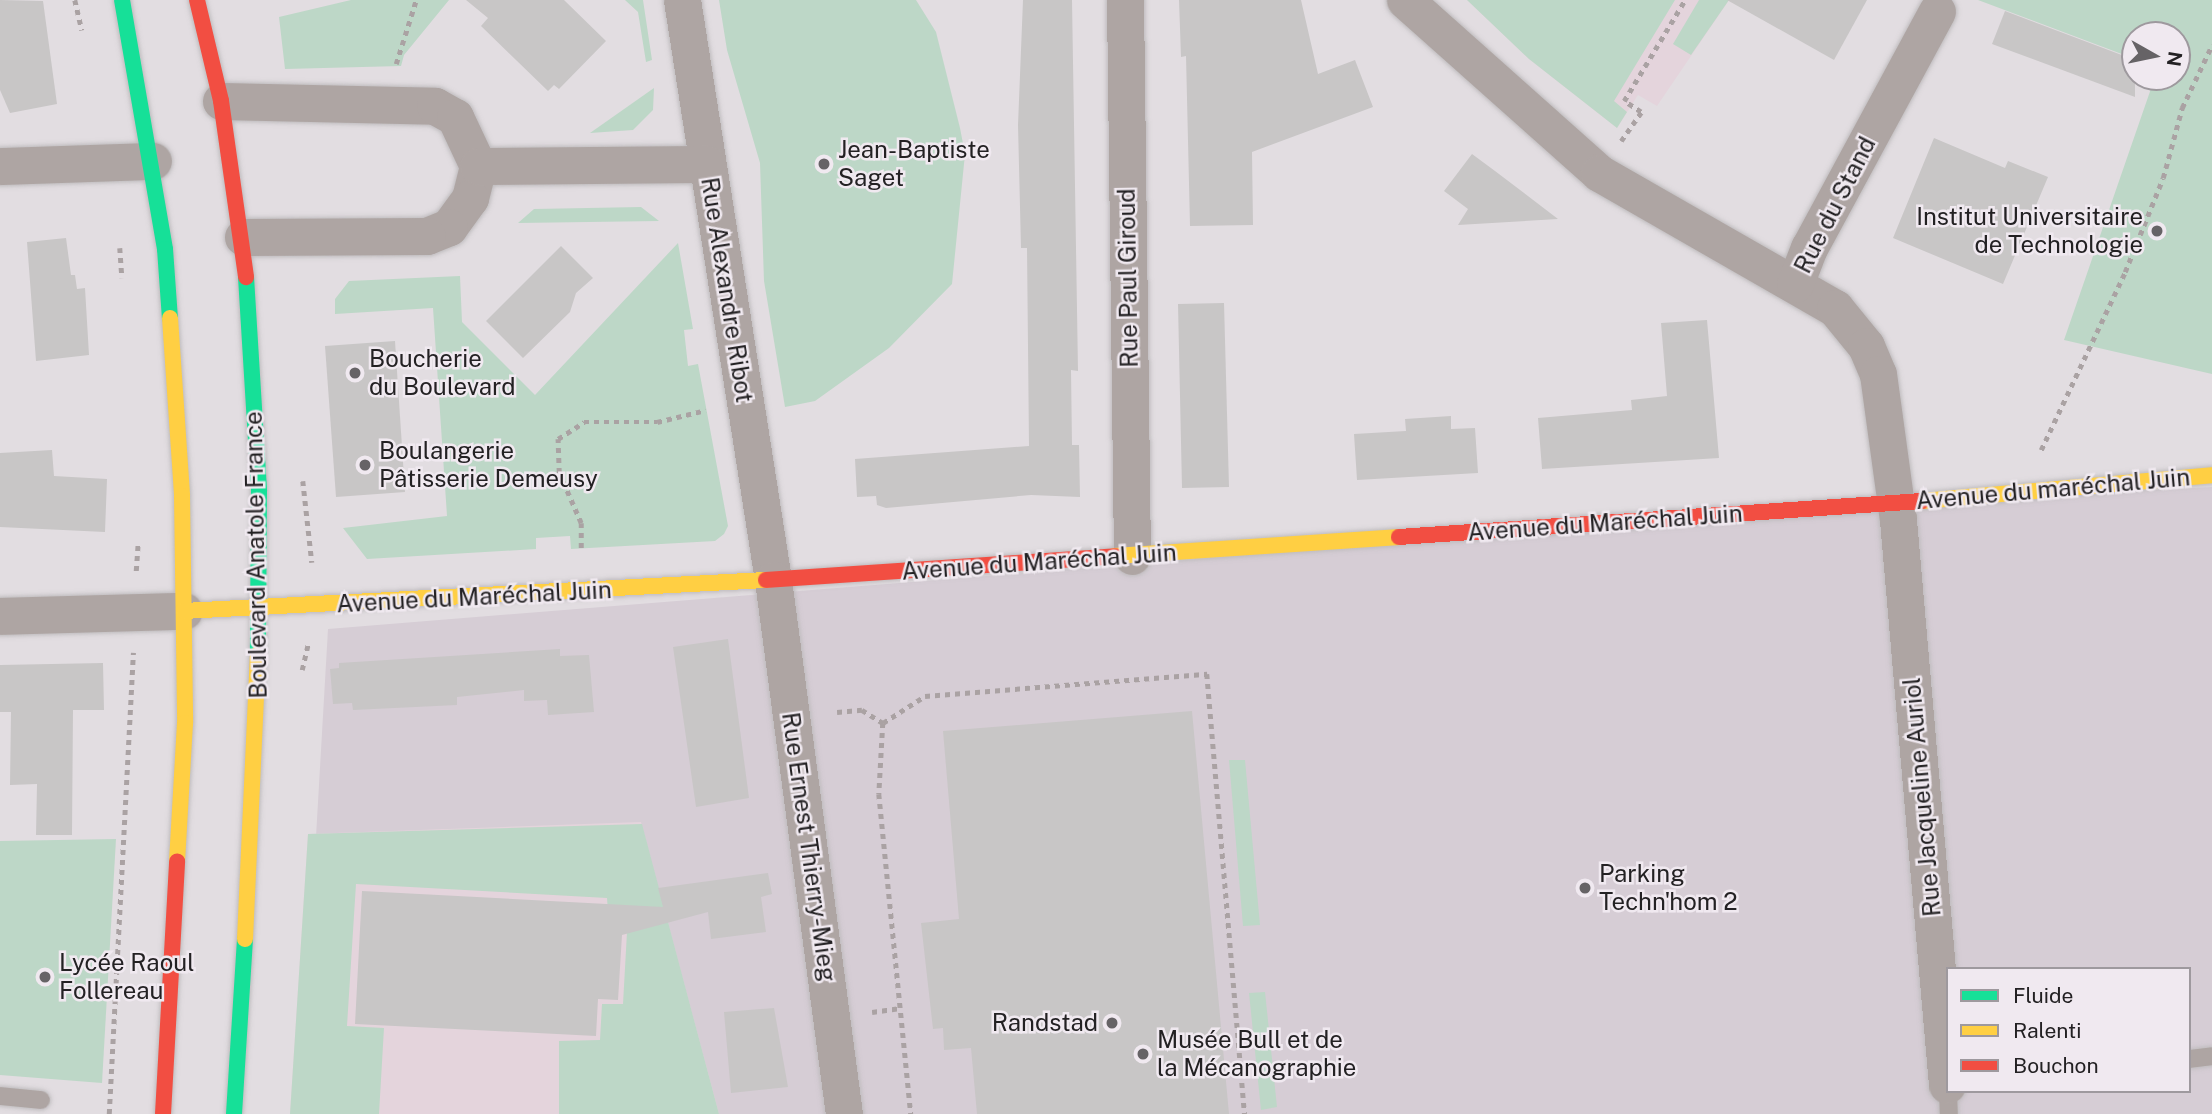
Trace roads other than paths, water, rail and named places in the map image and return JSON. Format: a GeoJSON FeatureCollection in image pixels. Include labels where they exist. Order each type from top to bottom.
{"type":"FeatureCollection","features":[{"type":"Feature","properties":{"kind":"main road"},"geometry":{"type":"LineString","coordinates":[[122,0],[153,161],[180,460],[185,723],[163,1114]]}},
{"type":"Feature","properties":{"kind":"main road","name":"Boulevard Anatole France"},"geometry":{"type":"LineString","coordinates":[[197,0],[221,101],[243,237],[259,492],[258,735],[234,1114]]}},
{"type":"Feature","properties":{"kind":"main road","name":"Avenue du maréchal Juin"},"geometry":{"type":"LineString","coordinates":[[1894,503],[2212,475]]}},
{"type":"Feature","properties":{"kind":"main road","name":"Avenue du Maréchal Juin"},"geometry":{"type":"LineString","coordinates":[[184,611],[773,580],[1894,503]]}},
{"type":"Feature","properties":{"kind":"street","name":"Rue Alexandre Ribot"},"geometry":{"type":"LineString","coordinates":[[682,0],[773,580]]}},
{"type":"Feature","properties":{"kind":"street","name":"Rue Paul Giroud"},"geometry":{"type":"LineString","coordinates":[[1125,0],[1132,556]]}},
{"type":"Feature","properties":{"kind":"street"},"geometry":{"type":"LineString","coordinates":[[1405,0],[1599,173],[1795,284]]}},
{"type":"Feature","properties":{"kind":"street","name":"Rue du Stand"},"geometry":{"type":"LineString","coordinates":[[1894,503],[1878,374],[1866,346],[1835,308],[1795,284],[1809,248],[1937,11]]}},
{"type":"Feature","properties":{"kind":"street"},"geometry":{"type":"LineString","coordinates":[[221,101],[435,106],[455,117],[478,166],[470,198],[449,227],[427,236],[243,237]]}},
{"type":"Feature","properties":{"kind":"street"},"geometry":{"type":"LineString","coordinates":[[0,166],[153,161]]}},
{"type":"Feature","properties":{"kind":"street"},"geometry":{"type":"LineString","coordinates":[[478,166],[707,164]]}},
{"type":"Feature","properties":{"kind":"street","name":"Rue Jacqueline Auriol"},"geometry":{"type":"LineString","coordinates":[[1894,503],[1946,1063]]}},
{"type":"Feature","properties":{"kind":"street","name":"Rue Ernest Thierry-Mieg"},"geometry":{"type":"LineString","coordinates":[[773,580],[844,1114]]}},
{"type":"Feature","properties":{"kind":"street"},"geometry":{"type":"LineString","coordinates":[[0,616],[184,611]]}},
{"type":"Feature","properties":{"kind":"lane"},"geometry":{"type":"LineString","coordinates":[[2191,1059],[2212,1056]]}},
{"type":"Feature","properties":{"kind":"lane","name":"Rue Jacqueline Auriol"},"geometry":{"type":"LineString","coordinates":[[1948,1093],[1949,1114]]}},
{"type":"Feature","properties":{"kind":"lane"},"geometry":{"type":"LineString","coordinates":[[0,1096],[41,1100]]}},
{"type":"Feature","properties":{"kind":"place","name":"Jean-Baptiste Saget"},"geometry":{"type":"Point","coordinates":[824,164]}},
{"type":"Feature","properties":{"kind":"place","name":"Institut Universitaire de Technologie"},"geometry":{"type":"Point","coordinates":[2157,231]}},
{"type":"Feature","properties":{"kind":"place","name":"Boucherie du Boulevard"},"geometry":{"type":"Point","coordinates":[355,373]}},
{"type":"Feature","properties":{"kind":"place","name":"Boulangerie Pâtisserie Demeusy"},"geometry":{"type":"Point","coordinates":[365,465]}},
{"type":"Feature","properties":{"kind":"place","name":"Parking Techn'hom 2"},"geometry":{"type":"Point","coordinates":[1585,888]}},
{"type":"Feature","properties":{"kind":"place","name":"Lycée Raoul Follereau"},"geometry":{"type":"Point","coordinates":[45,977]}},
{"type":"Feature","properties":{"kind":"place","name":"Randstad"},"geometry":{"type":"Point","coordinates":[1112,1023]}},
{"type":"Feature","properties":{"kind":"place","name":"Musée Bull et de la Mécanographie"},"geometry":{"type":"Point","coordinates":[1143,1054]}}]}
